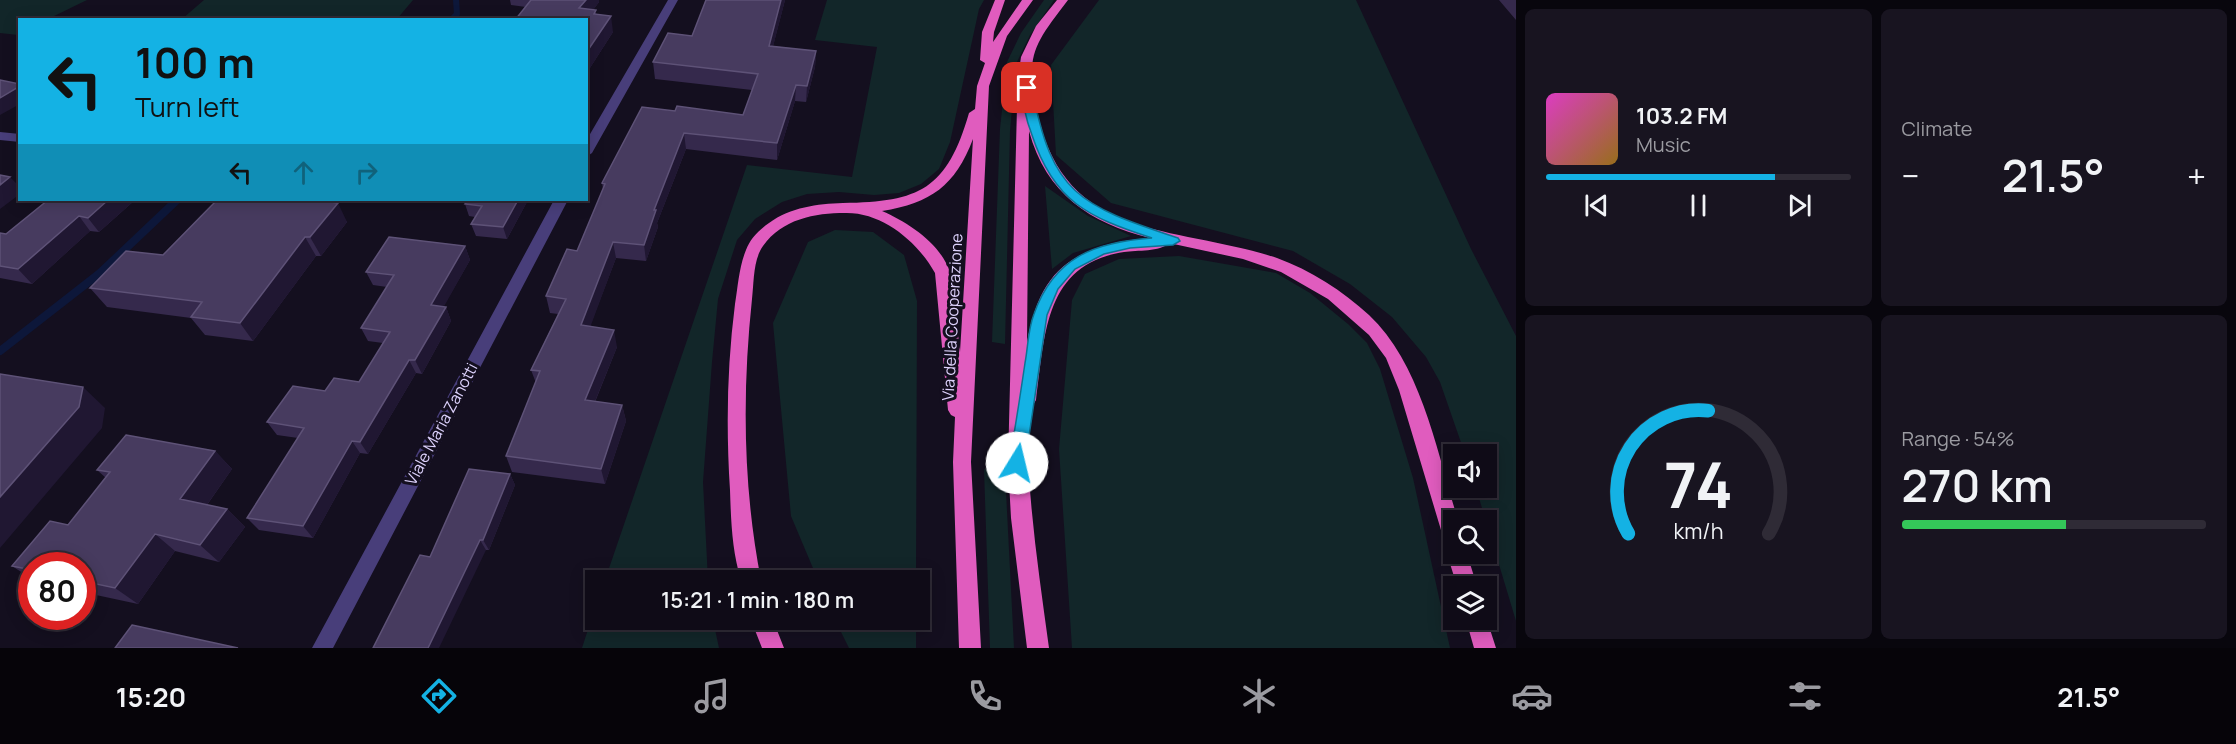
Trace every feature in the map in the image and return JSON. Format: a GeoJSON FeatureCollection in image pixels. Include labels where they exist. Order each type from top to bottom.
{"type":"FeatureCollection","features":[{"type":"Feature","properties":{"kind":"highway"},"geometry":{"type":"LineString","coordinates":[[748,570],[745,560],[735,435],[739,331],[748,265],[755,245],[775,226],[801,212],[830,207],[858,208],[886,205],[924,194],[941,184],[950,174],[970,130],[984,83],[988,32],[1000,0]]}},
{"type":"Feature","properties":{"kind":"highway","name":"Via della Cooperazione"},"geometry":{"type":"LineString","coordinates":[[970,648],[962,462],[984,83],[1001,36],[1028,0]]}},
{"type":"Feature","properties":{"kind":"highway"},"geometry":{"type":"LineString","coordinates":[[1038,648],[1021,518],[1017,463],[1024,68],[1037,34],[1063,0]]}},
{"type":"Feature","properties":{"kind":"highway"},"geometry":{"type":"LineString","coordinates":[[1024,68],[1034,126],[1046,162],[1063,187],[1083,204],[1115,221],[1173,241],[1238,252],[1272,262],[1300,274],[1326,290],[1368,325],[1385,344],[1405,380],[1445,510]]}},
{"type":"Feature","properties":{"kind":"highway"},"geometry":{"type":"LineString","coordinates":[[858,208],[888,218],[907,229],[934,256],[943,273],[962,462]]}},
{"type":"Feature","properties":{"kind":"highway"},"geometry":{"type":"LineString","coordinates":[[1017,463],[1040,315],[1052,286],[1071,265],[1101,250],[1130,244],[1173,241]]}},
{"type":"Feature","properties":{"kind":"highway"},"geometry":{"type":"LineString","coordinates":[[766,630],[773,648]]}},
{"type":"Feature","properties":{"kind":"highway"},"geometry":{"type":"LineString","coordinates":[[1480,630],[1485,648]]}},
{"type":"Feature","properties":{"kind":"street"},"geometry":{"type":"LineString","coordinates":[[588,149],[673,0]]}},
{"type":"Feature","properties":{"kind":"street"},"geometry":{"type":"LineString","coordinates":[[0,136],[18,138]]}},
{"type":"Feature","properties":{"kind":"street","name":"Viale Maria Zanotti"},"geometry":{"type":"LineString","coordinates":[[322,648],[560,201]]}},
{"type":"Feature","properties":{"kind":"green space"},"geometry":{"type":"Polygon","coordinates":[[[0,0],[87,0],[50,18],[18,18],[18,35],[0,33],[0,0]]]}},
{"type":"Feature","properties":{"kind":"green space"},"geometry":{"type":"Polygon","coordinates":[[[204,0],[413,0],[398,18],[183,18],[204,0]]]}},
{"type":"Feature","properties":{"kind":"green space"},"geometry":{"type":"Polygon","coordinates":[[[827,0],[984,0],[979,9],[950,142],[939,169],[921,184],[899,193],[807,194],[782,202],[755,219],[737,240],[718,299],[712,362],[703,482],[707,570],[608,570],[747,165],[852,177],[877,47],[815,40],[827,0]]]}},
{"type":"Feature","properties":{"kind":"green space"},"geometry":{"type":"Polygon","coordinates":[[[1044,0],[1054,0],[1030,35],[1016,64],[1010,131],[1005,344],[992,342],[1000,129],[1007,62],[1021,33],[1044,0]]]}},
{"type":"Feature","properties":{"kind":"green space"},"geometry":{"type":"Polygon","coordinates":[[[1099,0],[1356,0],[1471,249],[1516,336],[1516,621],[1497,558],[1497,510],[1483,510],[1479,498],[1497,498],[1497,444],[1462,444],[1440,382],[1426,357],[1392,317],[1350,284],[1293,251],[1111,203],[1056,155],[1051,65],[1099,0]]]}},
{"type":"Feature","properties":{"kind":"green space"},"geometry":{"type":"Polygon","coordinates":[[[1045,186],[1088,216],[1131,236],[1073,253],[1052,269],[1045,186]]]}},
{"type":"Feature","properties":{"kind":"green space"},"geometry":{"type":"Polygon","coordinates":[[[835,230],[873,232],[904,255],[917,301],[916,570],[814,570],[791,516],[773,323],[808,242],[835,230]]]}},
{"type":"Feature","properties":{"kind":"green space"},"geometry":{"type":"Polygon","coordinates":[[[1179,256],[1276,273],[1310,293],[1367,343],[1380,369],[1413,478],[1443,616],[1443,630],[1446,630],[1450,648],[1072,648],[1059,449],[1072,300],[1085,274],[1119,259],[1179,256]]]}},
{"type":"Feature","properties":{"kind":"green space"},"geometry":{"type":"Polygon","coordinates":[[[984,469],[1005,472],[1014,648],[990,648],[984,469]]]}},
{"type":"Feature","properties":{"kind":"green space"},"geometry":{"type":"Polygon","coordinates":[[[588,630],[715,630],[719,648],[582,648],[588,630]]]}},
{"type":"Feature","properties":{"kind":"green space"},"geometry":{"type":"Polygon","coordinates":[[[840,630],[916,630],[916,648],[849,648],[840,630]]]}},
{"type":"Feature","properties":{"kind":"building"},"geometry":{"type":"Polygon","coordinates":[[[531,0],[586,0],[579,8],[596,10],[594,14],[611,16],[588,50],[588,18],[517,18],[531,0]]]}},
{"type":"Feature","properties":{"kind":"building"},"geometry":{"type":"Polygon","coordinates":[[[706,0],[781,0],[769,46],[816,51],[807,86],[796,85],[777,143],[684,133],[654,210],[656,210],[644,245],[613,242],[581,325],[614,330],[585,400],[622,405],[601,469],[506,456],[540,371],[531,370],[566,299],[546,296],[567,249],[577,251],[605,184],[602,183],[642,107],[675,111],[677,106],[743,115],[758,74],[653,62],[668,33],[692,36],[706,0]]]}},
{"type":"Feature","properties":{"kind":"building"},"geometry":{"type":"Polygon","coordinates":[[[0,80],[18,84],[18,87],[0,98],[0,80]]]}},
{"type":"Feature","properties":{"kind":"building"},"geometry":{"type":"Polygon","coordinates":[[[0,175],[10,177],[0,185],[0,175]]]}},
{"type":"Feature","properties":{"kind":"building"},"geometry":{"type":"Polygon","coordinates":[[[47,201],[107,201],[88,218],[79,216],[18,269],[0,266],[0,233],[6,234],[47,201]]]}},
{"type":"Feature","properties":{"kind":"building"},"geometry":{"type":"Polygon","coordinates":[[[216,201],[338,203],[310,237],[305,237],[240,323],[191,317],[202,302],[90,288],[126,251],[163,255],[216,201]]]}},
{"type":"Feature","properties":{"kind":"building"},"geometry":{"type":"Polygon","coordinates":[[[467,201],[517,201],[503,227],[471,224],[482,206],[465,204],[467,201]]]}},
{"type":"Feature","properties":{"kind":"building"},"geometry":{"type":"Polygon","coordinates":[[[389,237],[465,246],[431,305],[446,307],[415,360],[409,360],[360,442],[352,441],[303,526],[247,518],[304,428],[267,422],[293,386],[325,391],[334,378],[359,382],[390,332],[361,328],[394,275],[366,272],[389,237]]]}},
{"type":"Feature","properties":{"kind":"building"},"geometry":{"type":"Polygon","coordinates":[[[0,374],[83,387],[79,407],[0,497],[0,374]]]}},
{"type":"Feature","properties":{"kind":"building"},"geometry":{"type":"Polygon","coordinates":[[[126,435],[215,451],[180,499],[227,509],[200,545],[155,534],[115,588],[96,584],[96,552],[24,552],[50,521],[68,525],[110,472],[97,470],[126,435]]]}},
{"type":"Feature","properties":{"kind":"building"},"geometry":{"type":"Polygon","coordinates":[[[469,469],[510,474],[483,540],[480,540],[428,648],[373,648],[420,555],[430,557],[469,469]]]}},
{"type":"Feature","properties":{"kind":"building"},"geometry":{"type":"Polygon","coordinates":[[[18,559],[18,567],[12,566],[18,559]]]}},
{"type":"Feature","properties":{"kind":"building"},"geometry":{"type":"Polygon","coordinates":[[[132,625],[238,648],[115,648],[132,625]]]}},
{"type":"Feature","properties":{"kind":"waterway"},"geometry":{"type":"LineString","coordinates":[[453,18],[457,14],[456,0]]}},
{"type":"Feature","properties":{"kind":"waterway"},"geometry":{"type":"LineString","coordinates":[[0,351],[100,273],[176,201]]}},
{"type":"Feature","properties":{"kind":"route"},"geometry":{"type":"LineString","coordinates":[[1017,463],[1040,315],[1052,286],[1071,265],[1101,250],[1130,244],[1173,241],[1115,221],[1083,204],[1063,187],[1046,162],[1034,126],[1027,88]]}}]}
